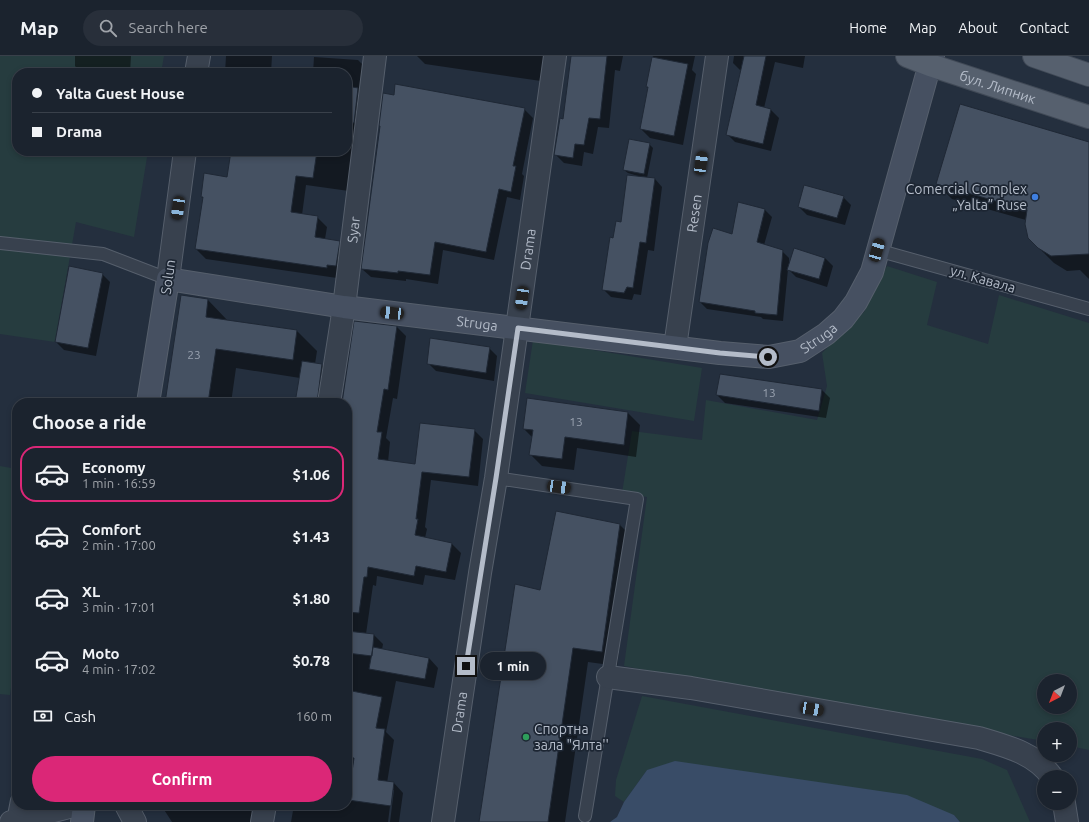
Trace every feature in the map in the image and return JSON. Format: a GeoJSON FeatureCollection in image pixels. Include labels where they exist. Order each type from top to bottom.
{"type":"FeatureCollection","features":[{"type":"Feature","properties":{"kind":"main road","name":"бул. Липник"},"geometry":{"type":"LineString","coordinates":[[907,56],[932,60],[1089,117]]}},
{"type":"Feature","properties":{"kind":"main road"},"geometry":{"type":"LineString","coordinates":[[1034,56],[1089,75]]}},
{"type":"Feature","properties":{"kind":"street"},"geometry":{"type":"LineString","coordinates":[[197,68],[199,56]]}},
{"type":"Feature","properties":{"kind":"street","name":"Syar"},"geometry":{"type":"LineString","coordinates":[[330,398],[344,307],[375,56]]}},
{"type":"Feature","properties":{"kind":"street","name":"Drama"},"geometry":{"type":"LineString","coordinates":[[443,822],[518,328],[555,56]]}},
{"type":"Feature","properties":{"kind":"street","name":"Resen"},"geometry":{"type":"LineString","coordinates":[[675,347],[717,56]]}},
{"type":"Feature","properties":{"kind":"street","name":"Struga"},"geometry":{"type":"LineString","coordinates":[[168,279],[344,307],[720,353],[768,357],[800,351],[826,334],[843,319],[856,302],[872,272],[932,60]]}},
{"type":"Feature","properties":{"kind":"street","name":"Solun"},"geometry":{"type":"LineString","coordinates":[[149,398],[168,279],[184,156]]}},
{"type":"Feature","properties":{"kind":"street"},"geometry":{"type":"LineString","coordinates":[[608,677],[691,688],[979,738],[1014,749],[1035,759],[1045,770]]}},
{"type":"Feature","properties":{"kind":"street"},"geometry":{"type":"LineString","coordinates":[[14,815],[46,810]]}},
{"type":"Feature","properties":{"kind":"street"},"geometry":{"type":"LineString","coordinates":[[82,822],[83,810]]}},
{"type":"Feature","properties":{"kind":"street"},"geometry":{"type":"LineString","coordinates":[[129,810],[135,822]]}},
{"type":"Feature","properties":{"kind":"street"},"geometry":{"type":"LineString","coordinates":[[262,822],[264,810]]}},
{"type":"Feature","properties":{"kind":"street"},"geometry":{"type":"LineString","coordinates":[[1065,810],[1067,822]]}},
{"type":"Feature","properties":{"kind":"lane"},"geometry":{"type":"LineString","coordinates":[[0,243],[103,254],[168,279]]}},
{"type":"Feature","properties":{"kind":"lane","name":"ул. Кавала"},"geometry":{"type":"LineString","coordinates":[[877,250],[1089,309]]}},
{"type":"Feature","properties":{"kind":"lane"},"geometry":{"type":"LineString","coordinates":[[496,478],[637,499],[585,816]]}},
{"type":"Feature","properties":{"kind":"green space"},"geometry":{"type":"Polygon","coordinates":[[[0,56],[164,56],[162,68],[12,68],[12,156],[147,156],[134,237],[76,222],[55,342],[0,334],[0,56]]]}},
{"type":"Feature","properties":{"kind":"green space"},"geometry":{"type":"Polygon","coordinates":[[[887,266],[937,282],[927,325],[988,344],[999,295],[1089,323],[1089,750],[1077,747],[1077,722],[1037,722],[1037,740],[852,709],[624,666],[647,497],[622,493],[632,431],[702,440],[706,400],[817,420],[827,386],[822,353],[864,312],[887,266]]]}},
{"type":"Feature","properties":{"kind":"green space"},"geometry":{"type":"Polygon","coordinates":[[[533,340],[702,368],[694,421],[525,393],[533,340]]]}},
{"type":"Feature","properties":{"kind":"green space"},"geometry":{"type":"Polygon","coordinates":[[[0,466],[12,468],[12,681],[10,695],[0,694],[0,466]]]}},
{"type":"Feature","properties":{"kind":"green space"},"geometry":{"type":"Polygon","coordinates":[[[642,696],[982,759],[1007,770],[1030,822],[960,822],[954,815],[647,770],[624,802],[615,796],[616,780],[642,696]]]}},
{"type":"Feature","properties":{"kind":"water"},"geometry":{"type":"Polygon","coordinates":[[[675,761],[907,795],[954,815],[960,822],[610,822],[617,817],[624,802],[647,770],[675,761]]]}},
{"type":"Feature","properties":{"kind":"building"},"geometry":{"type":"Polygon","coordinates":[[[571,56],[607,56],[600,119],[589,118],[584,145],[575,144],[573,158],[554,155],[560,118],[563,119],[571,56]]]}},
{"type":"Feature","properties":{"kind":"building"},"geometry":{"type":"Polygon","coordinates":[[[744,56],[766,56],[756,105],[771,109],[763,144],[726,135],[744,56]]]}},
{"type":"Feature","properties":{"kind":"building"},"geometry":{"type":"Polygon","coordinates":[[[652,57],[688,64],[674,136],[640,129],[652,57]]]}},
{"type":"Feature","properties":{"kind":"building"},"geometry":{"type":"Polygon","coordinates":[[[395,84],[525,108],[513,166],[516,166],[511,192],[499,189],[486,252],[435,242],[430,275],[398,271],[398,273],[361,269],[383,93],[394,95],[395,84]]]}},
{"type":"Feature","properties":{"kind":"building"},"geometry":{"type":"Polygon","coordinates":[[[352,87],[358,88],[354,123],[352,123],[352,87]]]}},
{"type":"Feature","properties":{"kind":"building","name":"Comercial Complex „Yalta” Ruse"},"geometry":{"type":"Polygon","coordinates":[[[960,104],[1089,142],[1089,254],[1051,256],[1038,248],[1028,238],[1025,224],[1027,210],[936,184],[960,104]]]}},
{"type":"Feature","properties":{"kind":"building"},"geometry":{"type":"Polygon","coordinates":[[[629,139],[650,143],[644,174],[623,170],[629,139]]]}},
{"type":"Feature","properties":{"kind":"building"},"geometry":{"type":"Polygon","coordinates":[[[230,156],[316,156],[313,178],[296,176],[291,212],[318,216],[315,237],[340,241],[336,266],[327,265],[327,268],[195,249],[203,197],[201,197],[204,173],[227,177],[230,156]]]}},
{"type":"Feature","properties":{"kind":"building"},"geometry":{"type":"Polygon","coordinates":[[[627,175],[655,178],[646,243],[640,242],[633,288],[627,287],[624,293],[602,290],[610,237],[613,238],[616,221],[621,222],[627,175]]]}},
{"type":"Feature","properties":{"kind":"building"},"geometry":{"type":"Polygon","coordinates":[[[804,185],[844,196],[837,218],[798,207],[804,185]]]}},
{"type":"Feature","properties":{"kind":"building"},"geometry":{"type":"Polygon","coordinates":[[[738,202],[765,209],[757,242],[783,250],[777,315],[755,313],[755,311],[699,302],[708,243],[713,228],[732,234],[738,202]]]}},
{"type":"Feature","properties":{"kind":"building"},"geometry":{"type":"Polygon","coordinates":[[[794,248],[825,258],[819,279],[787,270],[794,248]]]}},
{"type":"Feature","properties":{"kind":"building"},"geometry":{"type":"Polygon","coordinates":[[[69,266],[103,273],[88,348],[55,342],[69,266]]]}},
{"type":"Feature","properties":{"kind":"building"},"geometry":{"type":"Polygon","coordinates":[[[181,295],[208,299],[206,317],[297,330],[293,360],[216,349],[209,398],[166,398],[181,295]]]}},
{"type":"Feature","properties":{"kind":"building"},"geometry":{"type":"Polygon","coordinates":[[[354,321],[397,326],[388,390],[384,389],[377,432],[382,432],[378,459],[415,464],[420,423],[475,429],[469,477],[422,472],[416,519],[418,519],[415,535],[452,543],[446,572],[416,566],[414,576],[368,567],[367,577],[364,577],[359,613],[352,612],[352,398],[343,398],[354,321]]]}},
{"type":"Feature","properties":{"kind":"building"},"geometry":{"type":"Polygon","coordinates":[[[430,338],[490,347],[486,373],[427,364],[430,338]]]}},
{"type":"Feature","properties":{"kind":"building"},"geometry":{"type":"Polygon","coordinates":[[[302,361],[322,364],[318,398],[296,398],[302,361]]]}},
{"type":"Feature","properties":{"kind":"building"},"geometry":{"type":"Polygon","coordinates":[[[720,374],[822,389],[819,411],[716,395],[720,374]]]}},
{"type":"Feature","properties":{"kind":"building"},"geometry":{"type":"Polygon","coordinates":[[[527,398],[628,412],[624,445],[565,437],[562,459],[529,455],[533,430],[523,429],[527,398]]]}},
{"type":"Feature","properties":{"kind":"building","name":"Спортна зала \"Ялта''"},"geometry":{"type":"Polygon","coordinates":[[[556,511],[620,524],[602,652],[573,648],[548,822],[479,822],[515,584],[540,590],[556,511]]]}},
{"type":"Feature","properties":{"kind":"building"},"geometry":{"type":"Polygon","coordinates":[[[352,632],[374,634],[372,656],[352,654],[352,632]]]}},
{"type":"Feature","properties":{"kind":"building"},"geometry":{"type":"Polygon","coordinates":[[[373,647],[429,658],[425,679],[369,669],[373,647]]]}},
{"type":"Feature","properties":{"kind":"building"},"geometry":{"type":"Polygon","coordinates":[[[352,691],[382,697],[376,728],[385,729],[378,780],[394,782],[391,806],[352,801],[352,772],[354,758],[352,758],[352,691]]]}},
{"type":"Feature","properties":{"kind":"place","name":"Comercial Complex „Yalta” Ruse"},"geometry":{"type":"Point","coordinates":[1035,197]}},
{"type":"Feature","properties":{"kind":"place","name":"Спортна зала \"Ялта''"},"geometry":{"type":"Point","coordinates":[526,737]}},
{"type":"Feature","properties":{"kind":"route"},"geometry":{"type":"LineString","coordinates":[[466,666],[518,328],[720,353],[768,357]]}}]}
